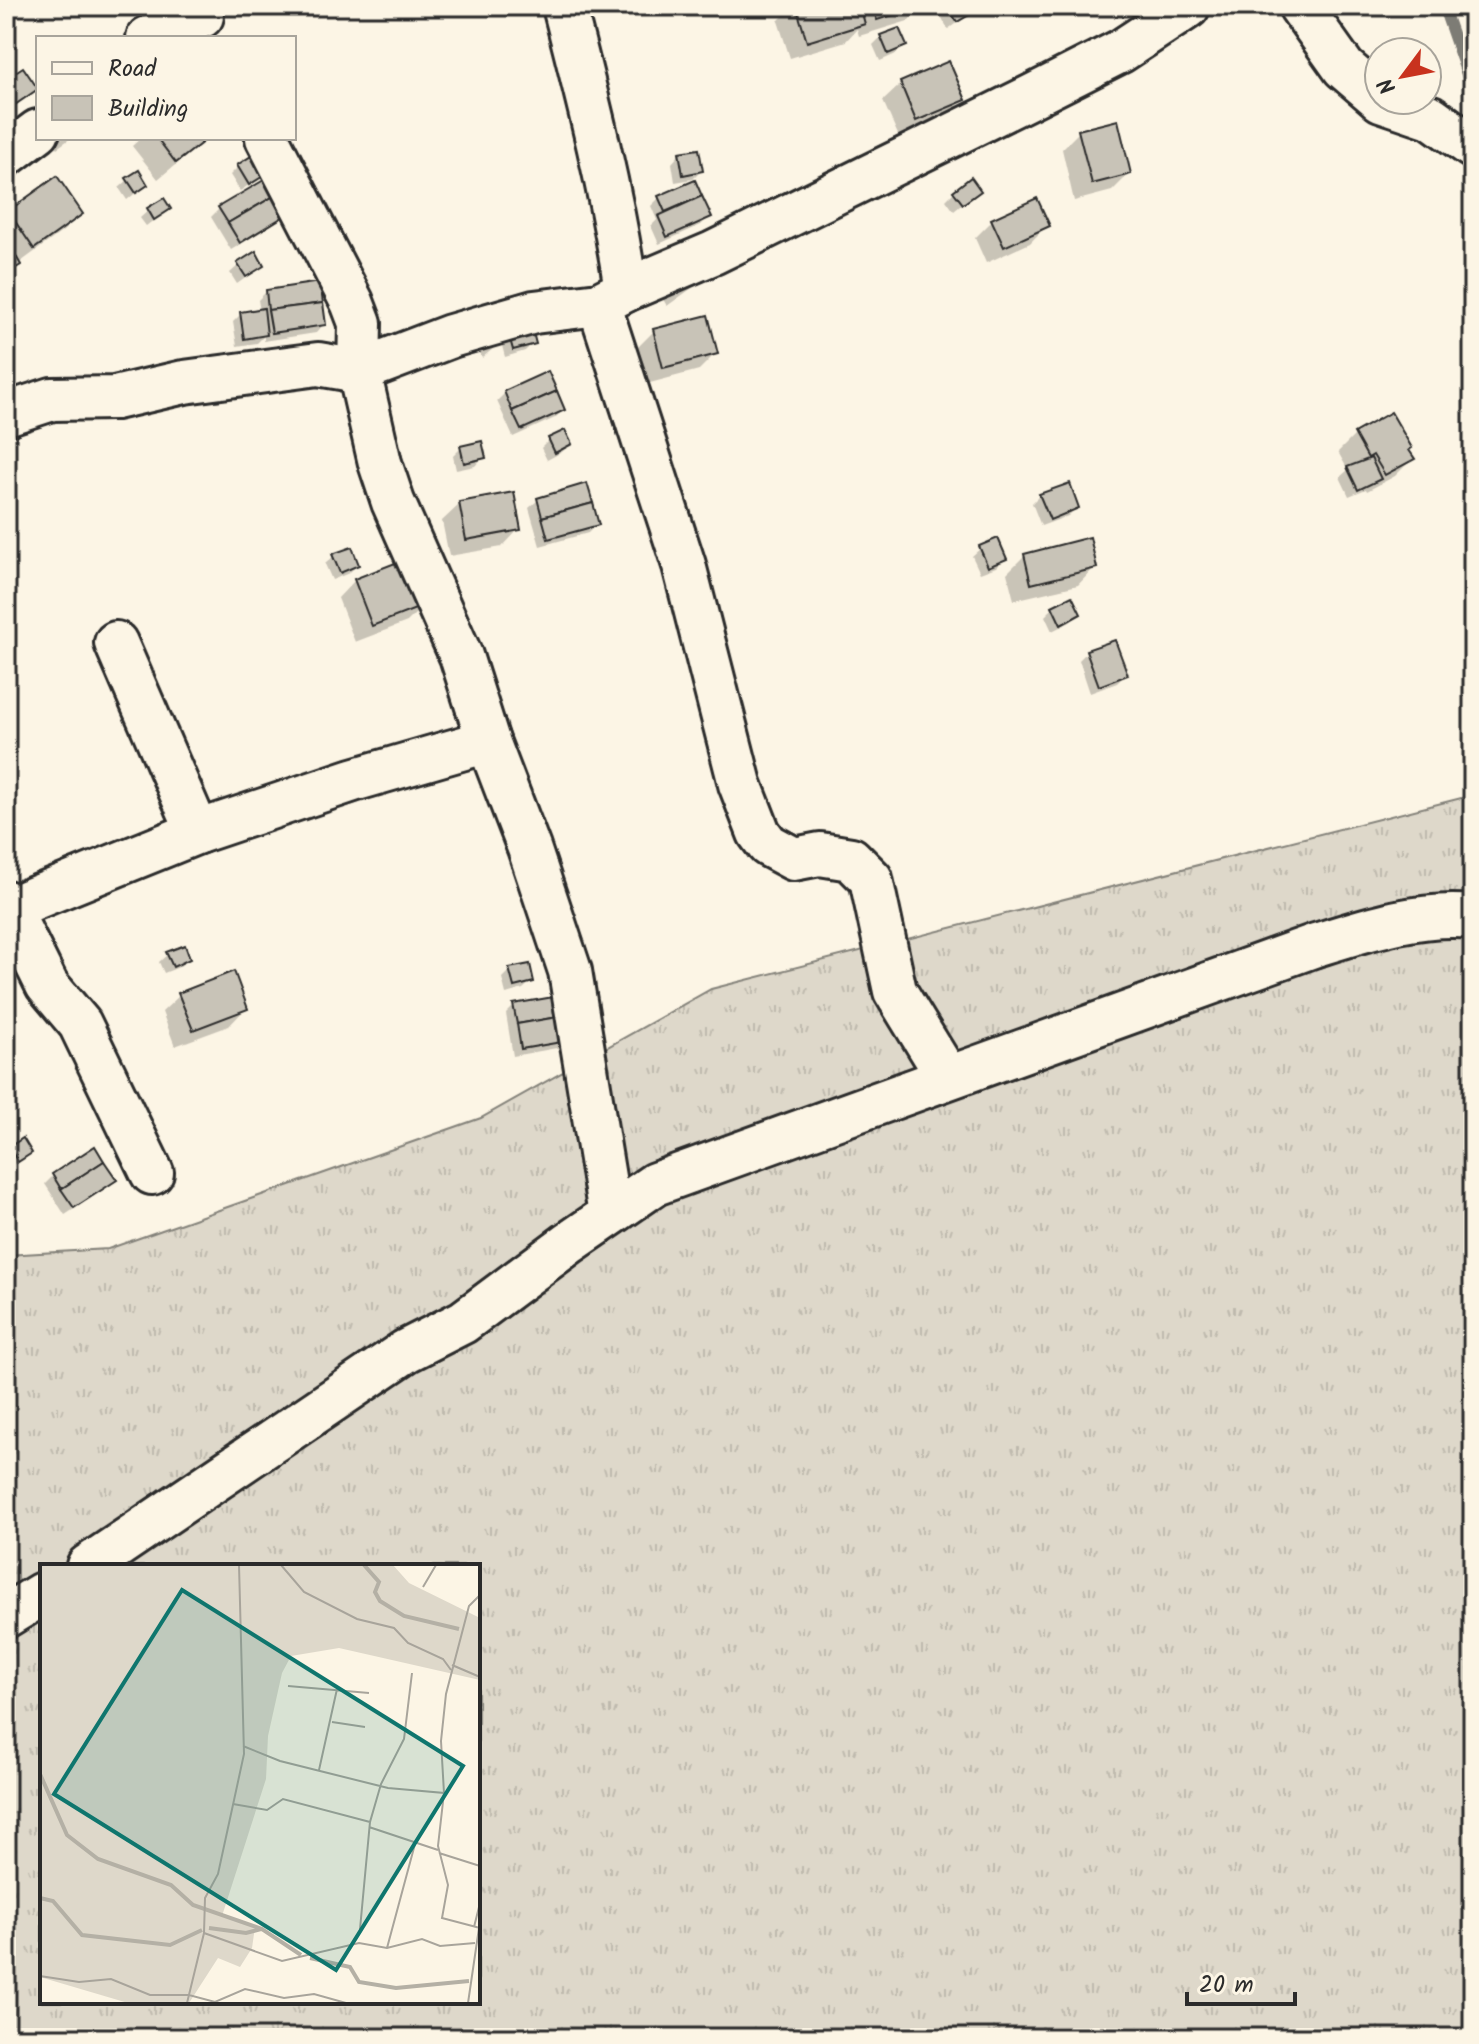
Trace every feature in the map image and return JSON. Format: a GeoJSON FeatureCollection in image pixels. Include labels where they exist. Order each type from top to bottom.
{"type":"FeatureCollection","features":[{"type":"Feature","properties":{"kind":"street"},"geometry":{"type":"LineString","coordinates":[[564,6],[598,138],[618,237],[613,297],[740,784],[759,833],[768,845],[794,859],[820,854],[851,859],[871,879],[895,991],[947,1076]]}},
{"type":"Feature","properties":{"kind":"street"},"geometry":{"type":"LineString","coordinates":[[1300,6],[1344,68],[1363,84]]}},
{"type":"Feature","properties":{"kind":"street"},"geometry":{"type":"LineString","coordinates":[[6,414],[52,399],[115,398],[184,382],[318,364],[359,371],[451,336],[534,312],[613,297],[713,253],[1032,96],[1121,51],[1188,7]]}},
{"type":"Feature","properties":{"kind":"street"},"geometry":{"type":"LineString","coordinates":[[155,36],[208,20]]}},
{"type":"Feature","properties":{"kind":"street"},"geometry":{"type":"LineString","coordinates":[[1428,116],[1473,147]]}},
{"type":"Feature","properties":{"kind":"street"},"geometry":{"type":"LineString","coordinates":[[6,155],[36,132]]}},
{"type":"Feature","properties":{"kind":"street"},"geometry":{"type":"LineString","coordinates":[[268,140],[360,323],[359,371],[380,463],[393,502],[461,656],[570,971],[610,1214]]}},
{"type":"Feature","properties":{"kind":"street"},"geometry":{"type":"LineString","coordinates":[[116,643],[198,832]]}},
{"type":"Feature","properties":{"kind":"street"},"geometry":{"type":"LineString","coordinates":[[152,1173],[80,1024],[47,985],[8,905],[198,832],[353,780],[488,741]]}},
{"type":"Feature","properties":{"kind":"street"},"geometry":{"type":"LineString","coordinates":[[91,1564],[394,1358],[463,1322],[655,1184],[947,1076],[1366,929],[1426,917],[1473,917]]}},
{"type":"Feature","properties":{"kind":"street"},"geometry":{"type":"LineString","coordinates":[[6,1616],[40,1595]]}},
{"type":"Feature","properties":{"kind":"green space"},"geometry":{"type":"Polygon","coordinates":[[[1473,795],[1473,2038],[6,2038],[6,1255],[108,1249],[481,1118],[711,989],[1473,795]]]}},
{"type":"Feature","properties":{"kind":"building"},"geometry":{"type":"Polygon","coordinates":[[[796,6],[860,6],[865,24],[807,42],[796,6]]]}},
{"type":"Feature","properties":{"kind":"building"},"geometry":{"type":"Polygon","coordinates":[[[872,6],[922,6],[877,20],[872,6]]]}},
{"type":"Feature","properties":{"kind":"building"},"geometry":{"type":"Polygon","coordinates":[[[971,6],[974,12],[957,22],[949,8],[971,6]]]}},
{"type":"Feature","properties":{"kind":"building"},"geometry":{"type":"Polygon","coordinates":[[[899,28],[907,46],[888,54],[880,35],[899,28]]]}},
{"type":"Feature","properties":{"kind":"building"},"geometry":{"type":"Polygon","coordinates":[[[949,61],[966,100],[916,121],[900,82],[949,61]]]}},
{"type":"Feature","properties":{"kind":"building"},"geometry":{"type":"Polygon","coordinates":[[[23,67],[36,90],[6,111],[6,78],[23,67]]]}},
{"type":"Feature","properties":{"kind":"building"},"geometry":{"type":"Polygon","coordinates":[[[1118,120],[1131,174],[1092,184],[1078,130],[1118,120]]]}},
{"type":"Feature","properties":{"kind":"building"},"geometry":{"type":"Polygon","coordinates":[[[159,140],[205,140],[176,163],[159,140]]]}},
{"type":"Feature","properties":{"kind":"building"},"geometry":{"type":"Polygon","coordinates":[[[699,149],[703,171],[683,175],[679,152],[699,149]]]}},
{"type":"Feature","properties":{"kind":"building"},"geometry":{"type":"Polygon","coordinates":[[[256,153],[268,173],[249,185],[237,165],[256,153]]]}},
{"type":"Feature","properties":{"kind":"building"},"geometry":{"type":"Polygon","coordinates":[[[139,170],[148,185],[136,193],[126,178],[139,170]]]}},
{"type":"Feature","properties":{"kind":"building"},"geometry":{"type":"Polygon","coordinates":[[[57,176],[83,214],[34,249],[8,211],[57,176]]]}},
{"type":"Feature","properties":{"kind":"building"},"geometry":{"type":"Polygon","coordinates":[[[971,177],[981,191],[963,204],[953,191],[971,177]]]}},
{"type":"Feature","properties":{"kind":"building"},"geometry":{"type":"Polygon","coordinates":[[[264,180],[274,196],[228,223],[218,207],[264,180]]]}},
{"type":"Feature","properties":{"kind":"building"},"geometry":{"type":"Polygon","coordinates":[[[695,180],[702,196],[665,212],[658,196],[695,180]]]}},
{"type":"Feature","properties":{"kind":"building"},"geometry":{"type":"Polygon","coordinates":[[[274,196],[286,215],[240,243],[228,223],[274,196]]]}},
{"type":"Feature","properties":{"kind":"building"},"geometry":{"type":"Polygon","coordinates":[[[702,196],[712,217],[667,237],[658,216],[702,196]]]}},
{"type":"Feature","properties":{"kind":"building"},"geometry":{"type":"Polygon","coordinates":[[[164,198],[171,209],[154,220],[147,208],[164,198]]]}},
{"type":"Feature","properties":{"kind":"building"},"geometry":{"type":"Polygon","coordinates":[[[1037,198],[1050,226],[1004,247],[991,219],[1037,198]]]}},
{"type":"Feature","properties":{"kind":"building"},"geometry":{"type":"Polygon","coordinates":[[[6,239],[21,265],[6,274],[6,239]]]}},
{"type":"Feature","properties":{"kind":"building"},"geometry":{"type":"Polygon","coordinates":[[[256,251],[264,266],[246,277],[237,263],[256,251]]]}},
{"type":"Feature","properties":{"kind":"building"},"geometry":{"type":"Polygon","coordinates":[[[320,282],[323,303],[268,310],[266,290],[320,282]]]}},
{"type":"Feature","properties":{"kind":"building"},"geometry":{"type":"Polygon","coordinates":[[[323,303],[326,325],[272,333],[268,310],[323,303]]]}},
{"type":"Feature","properties":{"kind":"building"},"geometry":{"type":"Polygon","coordinates":[[[264,308],[267,335],[244,339],[240,312],[264,308]]]}},
{"type":"Feature","properties":{"kind":"building"},"geometry":{"type":"Polygon","coordinates":[[[708,315],[718,354],[663,368],[653,329],[708,315]]]}},
{"type":"Feature","properties":{"kind":"building"},"geometry":{"type":"Polygon","coordinates":[[[531,325],[536,344],[513,350],[508,332],[531,325]]]}},
{"type":"Feature","properties":{"kind":"building"},"geometry":{"type":"Polygon","coordinates":[[[548,371],[557,391],[512,411],[504,391],[548,371]]]}},
{"type":"Feature","properties":{"kind":"building"},"geometry":{"type":"Polygon","coordinates":[[[557,391],[565,410],[521,430],[512,411],[557,391]]]}},
{"type":"Feature","properties":{"kind":"building"},"geometry":{"type":"Polygon","coordinates":[[[1391,412],[1415,459],[1385,475],[1373,455],[1368,458],[1354,433],[1391,412]]]}},
{"type":"Feature","properties":{"kind":"building"},"geometry":{"type":"Polygon","coordinates":[[[565,430],[572,444],[555,453],[548,438],[565,430]]]}},
{"type":"Feature","properties":{"kind":"building"},"geometry":{"type":"Polygon","coordinates":[[[482,441],[486,458],[464,463],[460,446],[482,441]]]}},
{"type":"Feature","properties":{"kind":"building"},"geometry":{"type":"Polygon","coordinates":[[[1371,458],[1381,479],[1358,490],[1347,467],[1371,458]]]}},
{"type":"Feature","properties":{"kind":"building"},"geometry":{"type":"Polygon","coordinates":[[[587,483],[593,503],[542,517],[537,498],[587,483]]]}},
{"type":"Feature","properties":{"kind":"building"},"geometry":{"type":"Polygon","coordinates":[[[1070,483],[1079,508],[1050,520],[1039,494],[1070,483]]]}},
{"type":"Feature","properties":{"kind":"building"},"geometry":{"type":"Polygon","coordinates":[[[514,492],[521,530],[466,540],[459,502],[514,492]]]}},
{"type":"Feature","properties":{"kind":"building"},"geometry":{"type":"Polygon","coordinates":[[[593,503],[599,525],[548,539],[542,517],[593,503]]]}},
{"type":"Feature","properties":{"kind":"building"},"geometry":{"type":"Polygon","coordinates":[[[1090,537],[1097,568],[1031,584],[1024,554],[1090,537]]]}},
{"type":"Feature","properties":{"kind":"building"},"geometry":{"type":"Polygon","coordinates":[[[998,538],[1007,559],[988,567],[979,546],[998,538]]]}},
{"type":"Feature","properties":{"kind":"building"},"geometry":{"type":"Polygon","coordinates":[[[352,547],[359,565],[340,573],[332,554],[352,547]]]}},
{"type":"Feature","properties":{"kind":"building"},"geometry":{"type":"Polygon","coordinates":[[[408,558],[426,605],[372,626],[354,579],[408,558]]]}},
{"type":"Feature","properties":{"kind":"building"},"geometry":{"type":"Polygon","coordinates":[[[1072,596],[1081,614],[1061,625],[1052,606],[1072,596]]]}},
{"type":"Feature","properties":{"kind":"building"},"geometry":{"type":"Polygon","coordinates":[[[1115,640],[1128,675],[1099,686],[1086,650],[1115,640]]]}},
{"type":"Feature","properties":{"kind":"building"},"geometry":{"type":"Polygon","coordinates":[[[185,945],[190,959],[173,967],[166,952],[185,945]]]}},
{"type":"Feature","properties":{"kind":"building"},"geometry":{"type":"Polygon","coordinates":[[[530,964],[534,982],[514,987],[509,968],[530,964]]]}},
{"type":"Feature","properties":{"kind":"building"},"geometry":{"type":"Polygon","coordinates":[[[234,971],[248,1009],[193,1030],[178,993],[234,971]]]}},
{"type":"Feature","properties":{"kind":"building"},"geometry":{"type":"Polygon","coordinates":[[[565,995],[569,1015],[517,1024],[513,1004],[565,995]]]}},
{"type":"Feature","properties":{"kind":"building"},"geometry":{"type":"Polygon","coordinates":[[[569,1015],[573,1040],[521,1049],[517,1024],[569,1015]]]}},
{"type":"Feature","properties":{"kind":"building"},"geometry":{"type":"Polygon","coordinates":[[[23,1138],[32,1153],[18,1162],[9,1147],[23,1138]]]}},
{"type":"Feature","properties":{"kind":"building"},"geometry":{"type":"Polygon","coordinates":[[[95,1146],[104,1161],[61,1189],[52,1174],[95,1146]]]}},
{"type":"Feature","properties":{"kind":"building"},"geometry":{"type":"Polygon","coordinates":[[[104,1161],[117,1180],[74,1208],[61,1189],[104,1161]]]}},
{"type":"Feature","properties":{"kind":"waterway"},"geometry":{"type":"LineString","coordinates":[[1443,6],[1473,93]]}}]}
